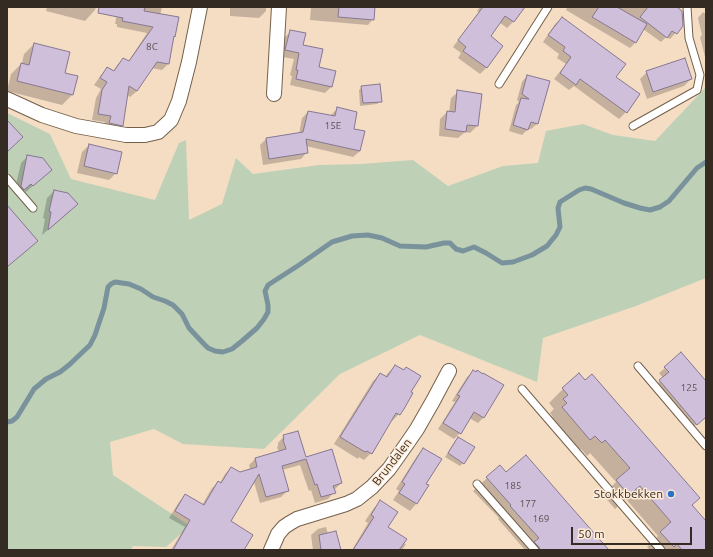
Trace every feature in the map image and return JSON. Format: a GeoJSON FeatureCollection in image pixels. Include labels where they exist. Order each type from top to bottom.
{"type":"FeatureCollection","features":[{"type":"Feature","properties":{"kind":"street"},"geometry":{"type":"LineString","coordinates":[[7,99],[42,115],[76,126],[126,135],[144,135],[158,132],[171,120],[179,101],[189,62],[200,7]]}},
{"type":"Feature","properties":{"kind":"street"},"geometry":{"type":"LineString","coordinates":[[274,94],[279,7]]}},
{"type":"Feature","properties":{"kind":"street","name":"Brundalen"},"geometry":{"type":"LineString","coordinates":[[270,550],[278,534],[290,523],[357,500],[372,487],[389,469],[413,434],[433,401],[449,370]]}},
{"type":"Feature","properties":{"kind":"lane"},"geometry":{"type":"LineString","coordinates":[[498,84],[548,7]]}},
{"type":"Feature","properties":{"kind":"lane"},"geometry":{"type":"LineString","coordinates":[[633,126],[697,90],[700,75],[689,38],[687,7]]}},
{"type":"Feature","properties":{"kind":"lane"},"geometry":{"type":"LineString","coordinates":[[7,178],[33,208]]}},
{"type":"Feature","properties":{"kind":"lane"},"geometry":{"type":"LineString","coordinates":[[638,366],[706,446]]}},
{"type":"Feature","properties":{"kind":"lane"},"geometry":{"type":"LineString","coordinates":[[522,389],[661,550]]}},
{"type":"Feature","properties":{"kind":"lane"},"geometry":{"type":"LineString","coordinates":[[478,484],[535,550]]}},
{"type":"Feature","properties":{"kind":"green space"},"geometry":{"type":"Polygon","coordinates":[[[706,87],[706,278],[636,306],[543,338],[537,382],[420,335],[340,374],[264,449],[183,444],[154,429],[110,442],[113,475],[190,526],[166,547],[133,546],[131,550],[7,550],[7,113],[50,134],[71,179],[155,200],[179,143],[186,140],[189,220],[222,204],[236,158],[253,174],[319,165],[361,164],[413,160],[448,186],[503,166],[538,163],[546,131],[583,124],[613,135],[655,141],[706,87]]]}},
{"type":"Feature","properties":{"kind":"building"},"geometry":{"type":"Polygon","coordinates":[[[99,7],[145,7],[144,11],[179,17],[169,64],[157,62],[137,91],[129,86],[123,126],[109,123],[111,116],[98,114],[102,90],[107,82],[100,78],[107,67],[114,71],[123,58],[129,61],[153,27],[122,21],[123,18],[98,13],[99,7]]]}},
{"type":"Feature","properties":{"kind":"building"},"geometry":{"type":"Polygon","coordinates":[[[339,7],[375,7],[374,20],[338,17],[339,7]]]}},
{"type":"Feature","properties":{"kind":"building"},"geometry":{"type":"Polygon","coordinates":[[[483,7],[525,7],[514,22],[505,16],[491,36],[503,46],[487,68],[463,51],[466,47],[458,40],[483,7]]]}},
{"type":"Feature","properties":{"kind":"building"},"geometry":{"type":"Polygon","coordinates":[[[599,7],[617,7],[647,24],[636,43],[592,17],[599,7]]]}},
{"type":"Feature","properties":{"kind":"building"},"geometry":{"type":"Polygon","coordinates":[[[648,7],[677,7],[682,11],[683,26],[677,34],[672,31],[667,38],[640,17],[648,7]]]}},
{"type":"Feature","properties":{"kind":"building"},"geometry":{"type":"Polygon","coordinates":[[[562,17],[626,64],[616,77],[640,94],[627,113],[580,79],[576,85],[560,73],[571,57],[563,51],[565,47],[548,35],[562,17]]]}},
{"type":"Feature","properties":{"kind":"building"},"geometry":{"type":"Polygon","coordinates":[[[290,30],[306,33],[303,45],[323,49],[319,67],[336,71],[332,87],[296,79],[299,53],[285,50],[290,30]]]}},
{"type":"Feature","properties":{"kind":"building"},"geometry":{"type":"Polygon","coordinates":[[[34,43],[70,52],[65,73],[78,76],[73,95],[17,81],[21,63],[29,65],[34,43]]]}},
{"type":"Feature","properties":{"kind":"building"},"geometry":{"type":"Polygon","coordinates":[[[685,58],[692,79],[653,92],[646,71],[685,58]]]}},
{"type":"Feature","properties":{"kind":"building"},"geometry":{"type":"Polygon","coordinates":[[[527,75],[550,81],[538,124],[531,122],[528,130],[513,125],[521,98],[529,99],[522,94],[527,75]]]}},
{"type":"Feature","properties":{"kind":"building"},"geometry":{"type":"Polygon","coordinates":[[[380,84],[382,102],[363,103],[361,86],[380,84]]]}},
{"type":"Feature","properties":{"kind":"building"},"geometry":{"type":"Polygon","coordinates":[[[457,90],[482,94],[478,126],[467,125],[466,132],[445,129],[447,111],[455,112],[457,90]]]}},
{"type":"Feature","properties":{"kind":"building"},"geometry":{"type":"Polygon","coordinates":[[[337,107],[357,112],[354,129],[365,131],[360,151],[306,139],[308,153],[269,159],[266,138],[303,132],[308,111],[335,116],[337,107]]]}},
{"type":"Feature","properties":{"kind":"building"},"geometry":{"type":"Polygon","coordinates":[[[7,120],[23,137],[7,152],[7,120]]]}},
{"type":"Feature","properties":{"kind":"building"},"geometry":{"type":"Polygon","coordinates":[[[89,144],[122,152],[117,174],[84,166],[89,144]]]}},
{"type":"Feature","properties":{"kind":"building"},"geometry":{"type":"Polygon","coordinates":[[[27,155],[43,158],[52,170],[33,186],[31,184],[24,190],[21,186],[27,155]]]}},
{"type":"Feature","properties":{"kind":"building"},"geometry":{"type":"Polygon","coordinates":[[[54,190],[68,193],[78,204],[48,230],[51,212],[49,211],[54,190]]]}},
{"type":"Feature","properties":{"kind":"building"},"geometry":{"type":"Polygon","coordinates":[[[7,205],[38,241],[7,267],[7,205]]]}},
{"type":"Feature","properties":{"kind":"building"},"geometry":{"type":"Polygon","coordinates":[[[681,352],[706,381],[706,417],[697,425],[659,380],[669,372],[664,367],[681,352]]]}},
{"type":"Feature","properties":{"kind":"building"},"geometry":{"type":"Polygon","coordinates":[[[395,365],[404,370],[406,367],[421,376],[411,392],[413,393],[404,409],[400,415],[396,413],[372,454],[367,451],[365,452],[340,437],[380,373],[387,377],[395,365]]]}},
{"type":"Feature","properties":{"kind":"building"},"geometry":{"type":"Polygon","coordinates":[[[473,370],[476,372],[477,370],[504,385],[484,418],[474,412],[461,434],[443,423],[460,396],[457,395],[473,370]]]}},
{"type":"Feature","properties":{"kind":"building"},"geometry":{"type":"Polygon","coordinates":[[[579,373],[585,380],[592,374],[700,498],[692,505],[706,521],[706,550],[682,550],[677,544],[674,547],[660,532],[671,522],[640,486],[629,495],[616,480],[630,468],[605,440],[602,443],[595,436],[590,440],[562,407],[567,403],[563,399],[568,395],[562,388],[579,373]]]}},
{"type":"Feature","properties":{"kind":"building"},"geometry":{"type":"Polygon","coordinates":[[[298,431],[306,457],[332,449],[342,483],[333,486],[336,493],[321,497],[306,459],[282,466],[289,491],[266,497],[259,474],[231,521],[253,535],[244,550],[173,550],[190,520],[175,511],[185,494],[204,505],[218,481],[221,483],[231,467],[240,472],[257,467],[255,458],[286,449],[283,435],[298,431]]]}},
{"type":"Feature","properties":{"kind":"building"},"geometry":{"type":"Polygon","coordinates":[[[458,437],[475,447],[464,464],[448,453],[458,437]]]}},
{"type":"Feature","properties":{"kind":"building"},"geometry":{"type":"Polygon","coordinates":[[[423,448],[442,459],[426,484],[429,485],[417,504],[399,493],[405,484],[402,482],[423,448]]]}},
{"type":"Feature","properties":{"kind":"building"},"geometry":{"type":"Polygon","coordinates":[[[526,455],[609,550],[540,550],[534,542],[539,538],[486,477],[500,465],[506,472],[526,455]]]}},
{"type":"Feature","properties":{"kind":"building"},"geometry":{"type":"Polygon","coordinates":[[[380,500],[398,512],[388,527],[407,539],[399,550],[353,550],[374,517],[371,515],[380,500]]]}},
{"type":"Feature","properties":{"kind":"building"},"geometry":{"type":"Polygon","coordinates":[[[336,531],[341,550],[321,550],[319,535],[336,531]]]}},
{"type":"Feature","properties":{"kind":"waterway","name":"Stokkbekken"},"geometry":{"type":"LineString","coordinates":[[7,422],[12,421],[17,417],[34,389],[46,379],[60,372],[69,365],[90,345],[104,308],[108,287],[115,282],[129,284],[141,289],[153,297],[173,305],[182,314],[189,328],[208,348],[223,352],[232,349],[242,341],[257,328],[264,319],[268,312],[265,291],[268,285],[332,242],[352,236],[368,235],[382,238],[400,246],[426,247],[450,243],[456,249],[463,251],[474,247],[502,263],[513,262],[532,255],[547,246],[556,235],[560,227],[558,208],[560,202],[579,190],[585,188],[591,189],[624,203],[650,210],[660,207],[669,201],[697,168],[706,162]]}},
{"type":"Feature","properties":{"kind":"place","name":"Stokkbekken"},"geometry":{"type":"Point","coordinates":[671,494]}}]}
